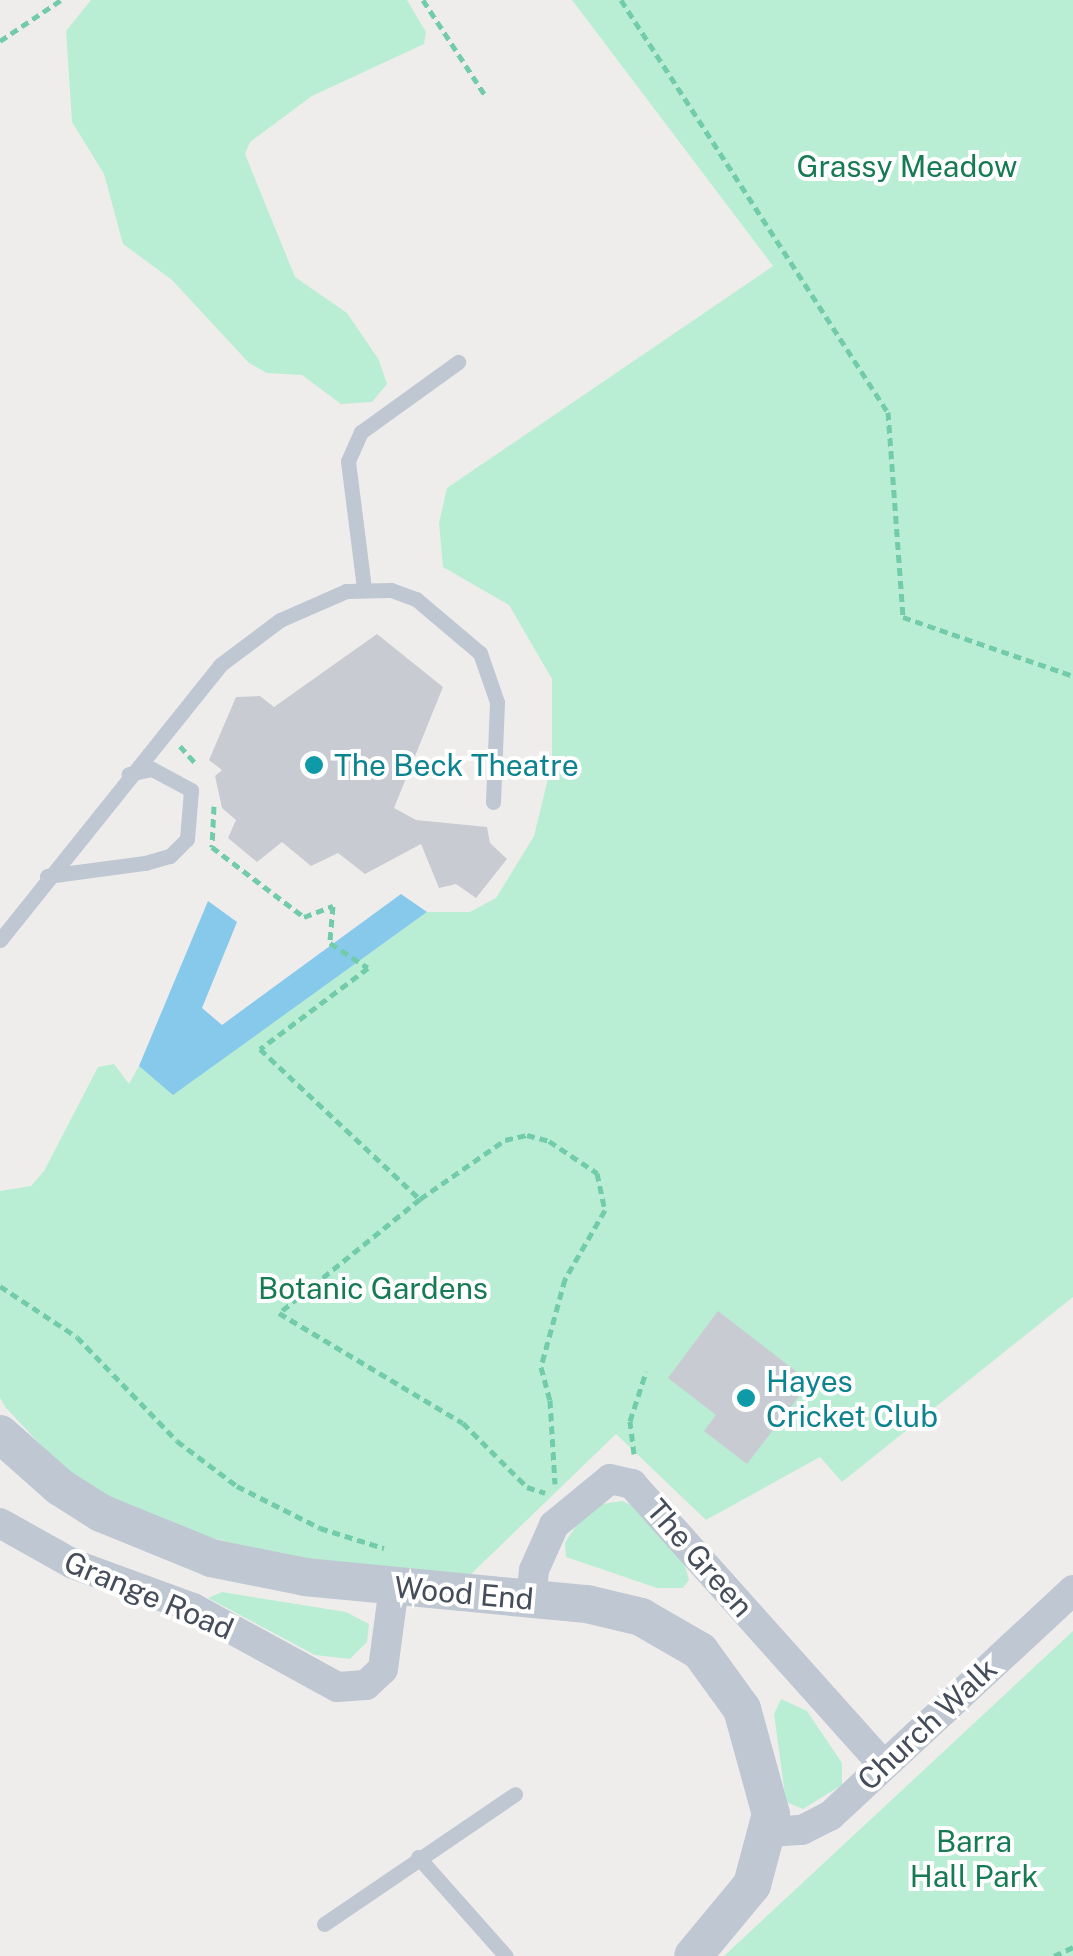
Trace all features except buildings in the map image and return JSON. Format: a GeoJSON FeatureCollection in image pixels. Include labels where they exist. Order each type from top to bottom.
{"type":"FeatureCollection","features":[{"type":"Feature","properties":{"kind":"street","name":"Wood End"},"geometry":{"type":"LineString","coordinates":[[0,1434],[60,1488],[147,1536],[262,1570],[393,1569],[641,1618],[715,1665],[753,1735],[770,1832],[752,1885],[693,1956]]}},
{"type":"Feature","properties":{"kind":"street","name":"The Green"},"geometry":{"type":"LineString","coordinates":[[530,1598],[538,1559],[554,1525],[610,1479],[632,1484],[882,1764]]}},
{"type":"Feature","properties":{"kind":"street","name":"Grange Road"},"geometry":{"type":"LineString","coordinates":[[0,1523],[63,1560],[193,1608],[337,1687],[366,1684],[384,1670],[393,1569]]}},
{"type":"Feature","properties":{"kind":"street","name":"Church Walk"},"geometry":{"type":"LineString","coordinates":[[770,1832],[821,1822],[1073,1590]]}},
{"type":"Feature","properties":{"kind":"lane"},"geometry":{"type":"LineString","coordinates":[[364,588],[348,462],[361,432],[458,362]]}},
{"type":"Feature","properties":{"kind":"lane"},"geometry":{"type":"LineString","coordinates":[[0,940],[163,731],[250,641],[316,600],[364,588],[391,590],[434,608],[480,653],[498,717],[493,802]]}},
{"type":"Feature","properties":{"kind":"lane"},"geometry":{"type":"LineString","coordinates":[[47,876],[158,860],[186,839],[191,790],[152,770],[129,774]]}},
{"type":"Feature","properties":{"kind":"lane"},"geometry":{"type":"LineString","coordinates":[[324,1924],[515,1794]]}},
{"type":"Feature","properties":{"kind":"lane"},"geometry":{"type":"LineString","coordinates":[[418,1857],[506,1956]]}},
{"type":"Feature","properties":{"kind":"path"},"geometry":{"type":"LineString","coordinates":[[0,41],[60,0]]}},
{"type":"Feature","properties":{"kind":"path"},"geometry":{"type":"LineString","coordinates":[[423,0],[486,95]]}},
{"type":"Feature","properties":{"kind":"path"},"geometry":{"type":"LineString","coordinates":[[620,0],[888,412],[903,617],[1073,676]]}},
{"type":"Feature","properties":{"kind":"path"},"geometry":{"type":"LineString","coordinates":[[163,731],[199,770]]}},
{"type":"Feature","properties":{"kind":"path"},"geometry":{"type":"LineString","coordinates":[[212,800],[212,846],[304,917],[333,906],[330,942],[368,968],[260,1048],[420,1199]]}},
{"type":"Feature","properties":{"kind":"path"},"geometry":{"type":"LineString","coordinates":[[526,1136],[549,1141],[596,1173],[605,1210],[566,1280],[541,1367],[550,1400],[555,1491],[526,1487],[464,1423],[279,1313],[420,1199],[505,1140],[526,1136]]}},
{"type":"Feature","properties":{"kind":"path"},"geometry":{"type":"LineString","coordinates":[[0,1286],[77,1338],[177,1442],[236,1486],[393,1569]]}},
{"type":"Feature","properties":{"kind":"path"},"geometry":{"type":"LineString","coordinates":[[632,1484],[638,1475],[630,1420],[646,1372]]}},
{"type":"Feature","properties":{"kind":"path"},"geometry":{"type":"LineString","coordinates":[[1054,1956],[1073,1947]]}},
{"type":"Feature","properties":{"kind":"green space"},"geometry":{"type":"Polygon","coordinates":[[[91,0],[407,0],[426,32],[424,44],[312,96],[250,142],[245,154],[295,277],[347,313],[379,360],[387,384],[372,402],[341,404],[302,375],[267,373],[249,363],[172,280],[123,244],[104,174],[72,122],[66,31],[91,0]]]}},
{"type":"Feature","properties":{"kind":"green space"},"geometry":{"type":"Polygon","coordinates":[[[572,0],[1073,0],[1073,1297],[842,1482],[820,1457],[706,1520],[616,1434],[468,1577],[295,1559],[161,1525],[70,1476],[6,1408],[0,1398],[0,1191],[31,1186],[44,1171],[98,1067],[114,1064],[129,1084],[139,1066],[173,1094],[427,912],[470,912],[496,898],[534,836],[552,762],[552,679],[509,605],[443,567],[439,523],[447,488],[773,266],[572,0]]]}},
{"type":"Feature","properties":{"kind":"green space"},"geometry":{"type":"Polygon","coordinates":[[[622,1501],[636,1507],[684,1562],[689,1580],[683,1588],[657,1588],[566,1557],[565,1543],[577,1524],[602,1504],[622,1501]]]}},
{"type":"Feature","properties":{"kind":"green space"},"geometry":{"type":"Polygon","coordinates":[[[222,1592],[346,1612],[369,1624],[367,1642],[350,1659],[315,1655],[208,1598],[222,1592]]]}},
{"type":"Feature","properties":{"kind":"green space","name":"Barra Hall Park"},"geometry":{"type":"Polygon","coordinates":[[[1073,1631],[1073,1956],[724,1956],[1073,1631]]]}},
{"type":"Feature","properties":{"kind":"green space"},"geometry":{"type":"Polygon","coordinates":[[[781,1699],[807,1711],[842,1763],[842,1785],[803,1809],[786,1802],[774,1714],[781,1699]]]}},
{"type":"Feature","properties":{"kind":"water"},"geometry":{"type":"Polygon","coordinates":[[[401,894],[427,912],[173,1095],[139,1066],[208,901],[237,922],[202,1008],[222,1025],[401,894]]]}},
{"type":"Feature","properties":{"kind":"place","name":"The Beck Theatre"},"geometry":{"type":"Point","coordinates":[314,765]}},
{"type":"Feature","properties":{"kind":"place","name":"Hayes Cricket Club"},"geometry":{"type":"Point","coordinates":[746,1398]}},
{"type":"Feature","properties":{"kind":"park label","name":"Grassy Meadow"},"geometry":{"type":"Point","coordinates":[907,166]}},
{"type":"Feature","properties":{"kind":"park label","name":"Botanic Gardens"},"geometry":{"type":"Point","coordinates":[373,1288]}}]}
